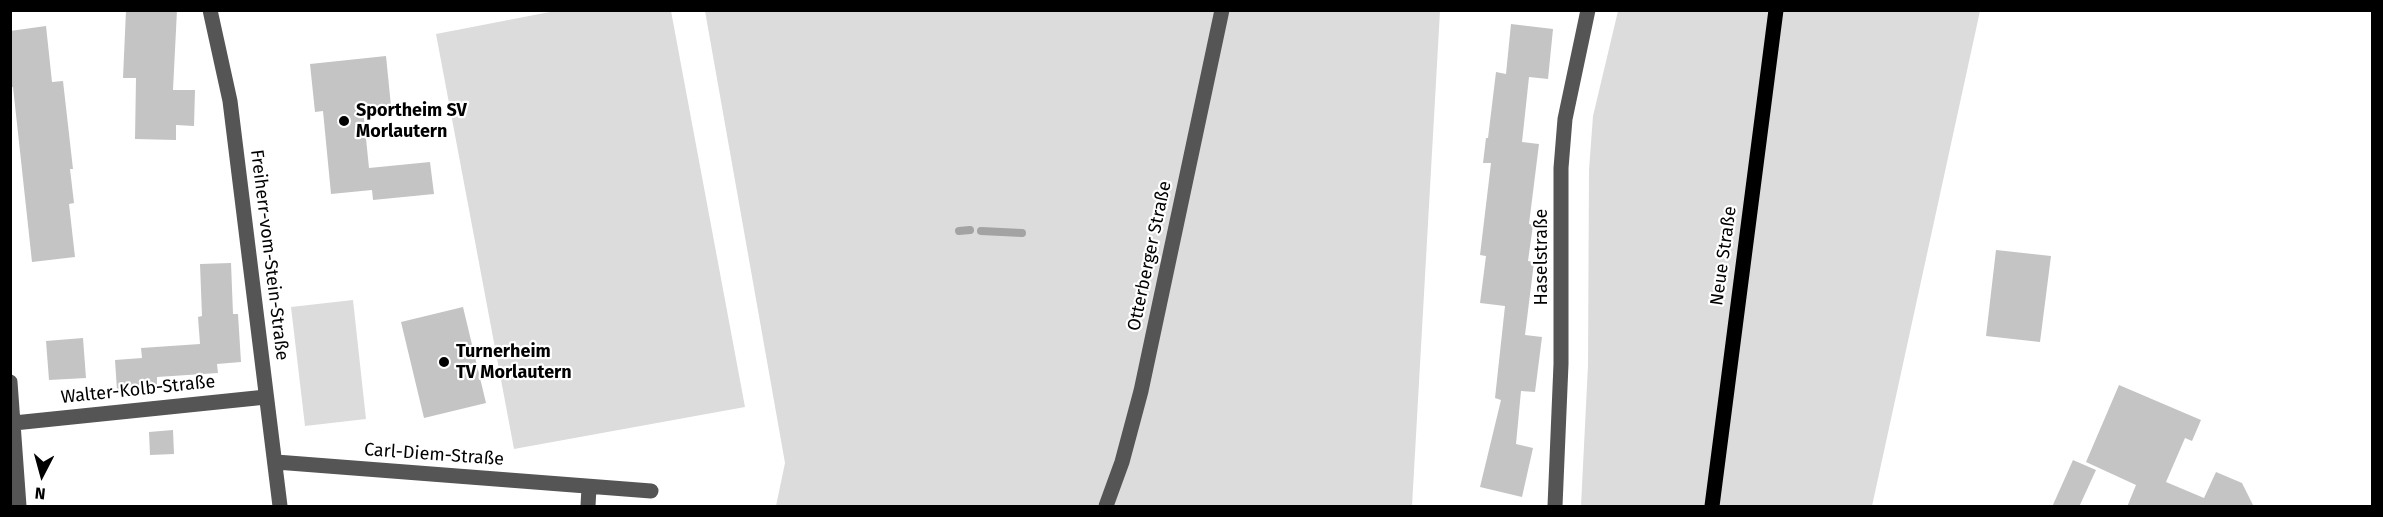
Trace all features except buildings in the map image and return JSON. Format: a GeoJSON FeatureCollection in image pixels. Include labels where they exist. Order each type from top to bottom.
{"type":"FeatureCollection","features":[{"type":"Feature","properties":{"kind":"main road","name":"Neue Straße"},"geometry":{"type":"LineString","coordinates":[[1712,507],[1776,10]]}},
{"type":"Feature","properties":{"kind":"street","name":"Freiherr-vom-Stein-Straße"},"geometry":{"type":"LineString","coordinates":[[210,10],[230,101],[280,507]]}},
{"type":"Feature","properties":{"kind":"street","name":"Otterberger Straße"},"geometry":{"type":"LineString","coordinates":[[1106,507],[1122,462],[1141,391],[1222,10]]}},
{"type":"Feature","properties":{"kind":"street","name":"Haselstraße"},"geometry":{"type":"LineString","coordinates":[[1555,507],[1562,364],[1562,159],[1565,119],[1588,10]]}},
{"type":"Feature","properties":{"kind":"street"},"geometry":{"type":"LineString","coordinates":[[10,382],[19,507]]}},
{"type":"Feature","properties":{"kind":"street","name":"Walter-Kolb-Straße"},"geometry":{"type":"LineString","coordinates":[[14,423],[266,397]]}},
{"type":"Feature","properties":{"kind":"street","name":"Carl-Diem-Straße"},"geometry":{"type":"LineString","coordinates":[[276,462],[651,491]]}},
{"type":"Feature","properties":{"kind":"street"},"geometry":{"type":"LineString","coordinates":[[588,507],[589,487]]}},
{"type":"Feature","properties":{"kind":"shaded area"},"geometry":{"type":"Polygon","coordinates":[[[560,10],[671,11],[745,407],[514,449],[436,34],[560,10]]]}},
{"type":"Feature","properties":{"kind":"shaded area"},"geometry":{"type":"Polygon","coordinates":[[[705,11],[1440,11],[1412,506],[776,506],[785,463],[705,11]]]}},
{"type":"Feature","properties":{"kind":"shaded area"},"geometry":{"type":"Polygon","coordinates":[[[1618,11],[1980,11],[1872,506],[1581,506],[1588,365],[1589,170],[1593,116],[1618,11]]]}},
{"type":"Feature","properties":{"kind":"shaded area"},"geometry":{"type":"Polygon","coordinates":[[[353,300],[366,419],[305,426],[291,307],[353,300]]]}},
{"type":"Feature","properties":{"kind":"waterway"},"geometry":{"type":"LineString","coordinates":[[959,231],[970,230]]}},
{"type":"Feature","properties":{"kind":"waterway"},"geometry":{"type":"LineString","coordinates":[[981,231],[1022,233]]}},
{"type":"Feature","properties":{"kind":"place","name":"Sportheim SV Morlautern"},"geometry":{"type":"Point","coordinates":[344,121]}},
{"type":"Feature","properties":{"kind":"place","name":"Turnerheim TV Morlautern"},"geometry":{"type":"Point","coordinates":[444,362]}}]}
